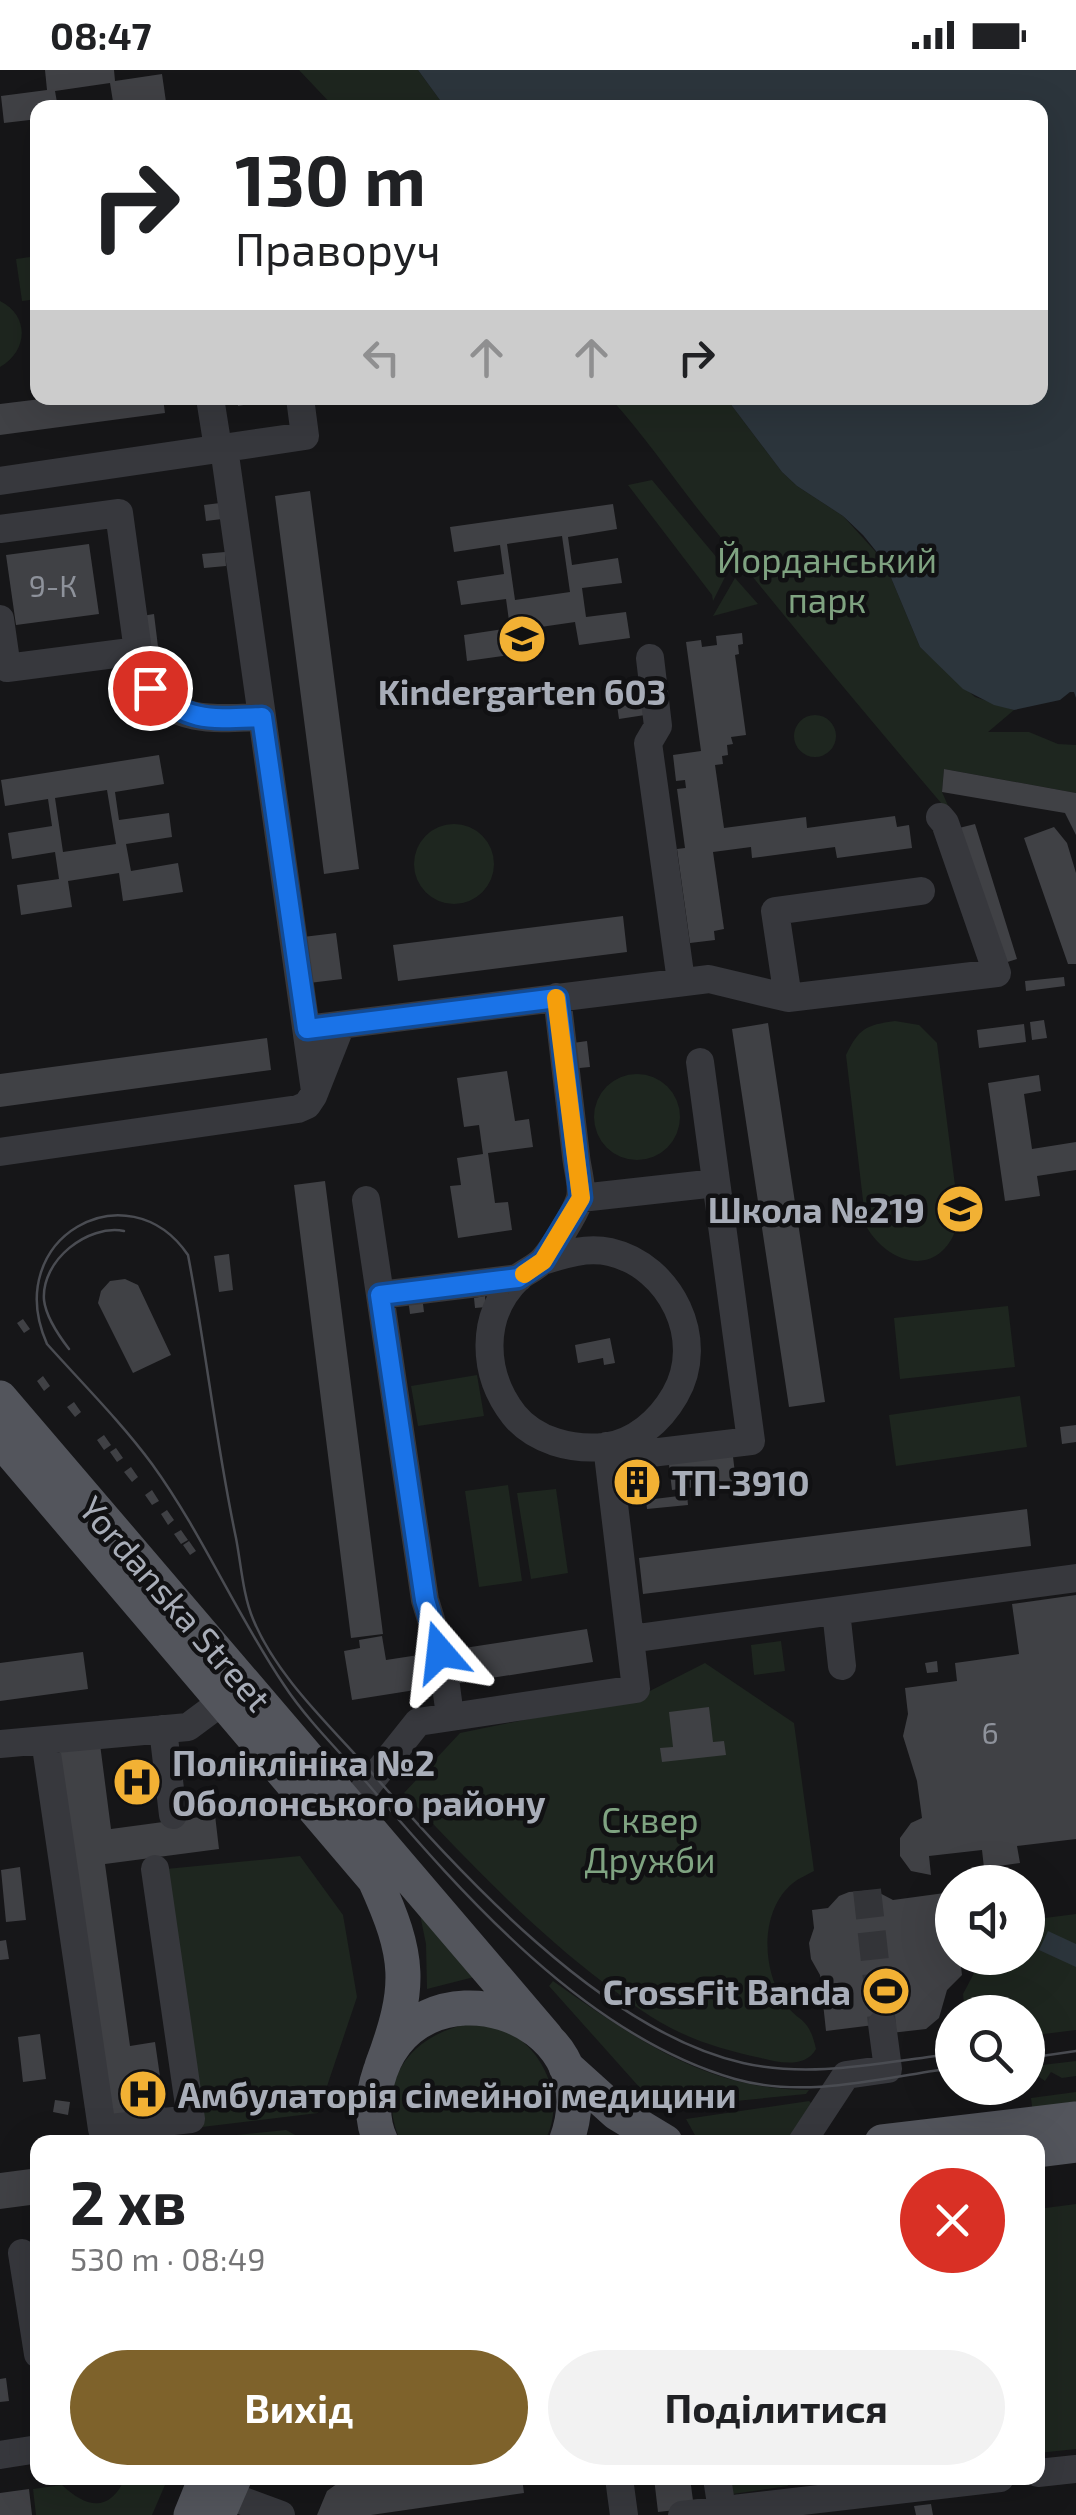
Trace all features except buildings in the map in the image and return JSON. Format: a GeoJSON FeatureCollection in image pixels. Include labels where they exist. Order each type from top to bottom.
{"type":"FeatureCollection","features":[{"type":"Feature","properties":{"kind":"main road","name":"Yordanska Street"},"geometry":{"type":"LineString","coordinates":[[0,1398],[351,1806],[556,2052]]}},
{"type":"Feature","properties":{"kind":"main road","name":"Yordanska Street"},"geometry":{"type":"LineString","coordinates":[[0,1439],[375,1880],[393,1920],[404,1960],[404,1992],[399,2019],[359,2135]]}},
{"type":"Feature","properties":{"kind":"main road"},"geometry":{"type":"LineString","coordinates":[[378,2135],[377,2082],[400,2038],[426,2018],[456,2008],[489,2008],[520,2018],[617,2113],[649,2135]]}},
{"type":"Feature","properties":{"kind":"main road"},"geometry":{"type":"LineString","coordinates":[[556,2052],[573,2096],[569,2135]]}},
{"type":"Feature","properties":{"kind":"main road"},"geometry":{"type":"LineString","coordinates":[[939,2135],[1076,2118]]}},
{"type":"Feature","properties":{"kind":"main road"},"geometry":{"type":"LineString","coordinates":[[1045,2149],[1076,2145]]}},
{"type":"Feature","properties":{"kind":"main road"},"geometry":{"type":"LineString","coordinates":[[191,2515],[221,2491]]}},
{"type":"Feature","properties":{"kind":"lane"},"geometry":{"type":"LineString","coordinates":[[212,405],[262,717],[315,1091]]}},
{"type":"Feature","properties":{"kind":"lane"},"geometry":{"type":"LineString","coordinates":[[0,481],[305,436],[301,405]]}},
{"type":"Feature","properties":{"kind":"lane"},"geometry":{"type":"LineString","coordinates":[[0,529],[119,513],[138,650],[150,688],[170,706],[191,716],[262,717]]}},
{"type":"Feature","properties":{"kind":"lane"},"geometry":{"type":"LineString","coordinates":[[0,619],[7,668],[138,650]]}},
{"type":"Feature","properties":{"kind":"lane"},"geometry":{"type":"LineString","coordinates":[[650,658],[658,726],[648,742],[681,981]]}},
{"type":"Feature","properties":{"kind":"lane"},"geometry":{"type":"LineString","coordinates":[[307,1029],[681,981],[709,979],[752,990],[787,991],[997,973],[940,817]]}},
{"type":"Feature","properties":{"kind":"lane"},"geometry":{"type":"LineString","coordinates":[[787,991],[775,911],[921,891]]}},
{"type":"Feature","properties":{"kind":"lane"},"geometry":{"type":"LineString","coordinates":[[543,1261],[581,1198],[557,998]]}},
{"type":"Feature","properties":{"kind":"lane"},"geometry":{"type":"LineString","coordinates":[[0,1152],[298,1109],[307,1105],[315,1091],[342,1025]]}},
{"type":"Feature","properties":{"kind":"lane"},"geometry":{"type":"LineString","coordinates":[[608,1452],[639,1434],[665,1412],[682,1383],[688,1350],[682,1316],[666,1287],[640,1264],[609,1252],[575,1250],[543,1261],[518,1278],[500,1302],[490,1330],[490,1362],[499,1393],[518,1419],[544,1438],[575,1448],[608,1452],[751,1441],[700,1062]]}},
{"type":"Feature","properties":{"kind":"lane"},"geometry":{"type":"LineString","coordinates":[[581,1198],[716,1182]]}},
{"type":"Feature","properties":{"kind":"lane"},"geometry":{"type":"LineString","coordinates":[[366,1200],[425,1600],[440,1652]]}},
{"type":"Feature","properties":{"kind":"lane"},"geometry":{"type":"LineString","coordinates":[[380,1295],[518,1278]]}},
{"type":"Feature","properties":{"kind":"lane"},"geometry":{"type":"LineString","coordinates":[[351,1806],[418,1722],[636,1689],[608,1452]]}},
{"type":"Feature","properties":{"kind":"lane"},"geometry":{"type":"LineString","coordinates":[[630,1639],[1076,1578]]}},
{"type":"Feature","properties":{"kind":"lane"},"geometry":{"type":"LineString","coordinates":[[836,1611],[842,1666]]}},
{"type":"Feature","properties":{"kind":"lane"},"geometry":{"type":"LineString","coordinates":[[446,1686],[450,1716]]}},
{"type":"Feature","properties":{"kind":"lane"},"geometry":{"type":"LineString","coordinates":[[0,1744],[188,1727],[223,1702]]}},
{"type":"Feature","properties":{"kind":"lane"},"geometry":{"type":"LineString","coordinates":[[164,1729],[173,1815]]}},
{"type":"Feature","properties":{"kind":"lane"},"geometry":{"type":"LineString","coordinates":[[44,1740],[102,2130],[191,2119],[155,1868]]}},
{"type":"Feature","properties":{"kind":"lane"},"geometry":{"type":"LineString","coordinates":[[807,2135],[846,2075],[888,2069],[882,2024]]}},
{"type":"Feature","properties":{"kind":"lane"},"geometry":{"type":"LineString","coordinates":[[20,2253],[30,2289]]}},
{"type":"Feature","properties":{"kind":"lane"},"geometry":{"type":"LineString","coordinates":[[0,2455],[30,2450]]}},
{"type":"Feature","properties":{"kind":"lane"},"geometry":{"type":"LineString","coordinates":[[1045,2472],[1076,2469]]}},
{"type":"Feature","properties":{"kind":"lane"},"geometry":{"type":"LineString","coordinates":[[620,2485],[624,2515]]}},
{"type":"Feature","properties":{"kind":"lane"},"geometry":{"type":"LineString","coordinates":[[718,2485],[722,2510]]}},
{"type":"Feature","properties":{"kind":"lane"},"geometry":{"type":"LineString","coordinates":[[682,2515],[892,2485]]}},
{"type":"Feature","properties":{"kind":"lane"},"geometry":{"type":"LineString","coordinates":[[221,2491],[281,2515]]}},
{"type":"Feature","properties":{"kind":"green space"},"geometry":{"type":"Polygon","coordinates":[[[299,70],[418,70],[440,100],[327,100],[299,70]]]}},
{"type":"Feature","properties":{"kind":"green space"},"geometry":{"type":"Polygon","coordinates":[[[30,257],[30,300],[22,301],[16,259],[30,257]]]}},
{"type":"Feature","properties":{"kind":"green space"},"geometry":{"type":"Polygon","coordinates":[[[0,301],[17,315],[22,334],[16,352],[0,367],[0,301]]]}},
{"type":"Feature","properties":{"kind":"green space","name":"Йорданський парк"},"geometry":{"type":"Polygon","coordinates":[[[616,405],[731,405],[782,472],[843,516],[884,561],[920,647],[975,697],[1014,710],[988,732],[1029,732],[1058,744],[1076,745],[1076,793],[944,769],[942,792],[953,817],[773,602],[616,405]]]}},
{"type":"Feature","properties":{"kind":"green space"},"geometry":{"type":"Polygon","coordinates":[[[652,480],[728,571],[713,601],[628,485],[652,480]]]}},
{"type":"Feature","properties":{"kind":"green space"},"geometry":{"type":"Polygon","coordinates":[[[735,578],[758,604],[713,616],[735,578]]]}},
{"type":"Feature","properties":{"kind":"green space"},"geometry":{"type":"Polygon","coordinates":[[[815,715],[830,721],[836,736],[830,751],[815,757],[800,751],[794,736],[800,721],[815,715]]]}},
{"type":"Feature","properties":{"kind":"green space"},"geometry":{"type":"Polygon","coordinates":[[[446,824],[462,824],[483,835],[494,864],[483,893],[462,904],[446,904],[432,898],[420,886],[414,872],[414,856],[420,842],[432,830],[446,824]]]}},
{"type":"Feature","properties":{"kind":"green space"},"geometry":{"type":"Polygon","coordinates":[[[895,1021],[919,1025],[937,1043],[959,1217],[952,1238],[941,1252],[918,1261],[883,1247],[866,1226],[846,1055],[864,1030],[895,1021]]]}},
{"type":"Feature","properties":{"kind":"green space"},"geometry":{"type":"Polygon","coordinates":[[[637,1074],[661,1081],[673,1093],[680,1117],[673,1141],[661,1153],[637,1160],[613,1153],[601,1141],[594,1117],[601,1093],[613,1081],[637,1074]]]}},
{"type":"Feature","properties":{"kind":"green space"},"geometry":{"type":"Polygon","coordinates":[[[1008,1306],[1015,1367],[900,1379],[894,1318],[1008,1306]]]}},
{"type":"Feature","properties":{"kind":"green space"},"geometry":{"type":"Polygon","coordinates":[[[477,1375],[484,1416],[418,1426],[411,1386],[477,1375]]]}},
{"type":"Feature","properties":{"kind":"green space"},"geometry":{"type":"Polygon","coordinates":[[[1020,1396],[1027,1447],[896,1466],[889,1415],[1020,1396]]]}},
{"type":"Feature","properties":{"kind":"green space"},"geometry":{"type":"Polygon","coordinates":[[[508,1485],[522,1581],[479,1587],[465,1491],[508,1485]]]}},
{"type":"Feature","properties":{"kind":"green space"},"geometry":{"type":"Polygon","coordinates":[[[556,1489],[568,1573],[531,1579],[517,1493],[556,1489]]]}},
{"type":"Feature","properties":{"kind":"green space"},"geometry":{"type":"Polygon","coordinates":[[[781,1641],[785,1671],[754,1675],[751,1645],[781,1641]]]}},
{"type":"Feature","properties":{"kind":"green space","name":"Сквер Дружби"},"geometry":{"type":"Polygon","coordinates":[[[705,1663],[794,1723],[814,1871],[782,1894],[770,1923],[768,1955],[775,1986],[787,2007],[806,2024],[816,2049],[799,2062],[776,2061],[710,2045],[641,2010],[577,1962],[525,1916],[404,1793],[460,1733],[640,1696],[705,1663]]]}},
{"type":"Feature","properties":{"kind":"green space"},"geometry":{"type":"Polygon","coordinates":[[[300,1856],[343,1915],[357,1997],[318,2113],[202,2127],[166,1869],[300,1856]]]}},
{"type":"Feature","properties":{"kind":"green space"},"geometry":{"type":"Polygon","coordinates":[[[418,1905],[478,1976],[427,1989],[426,1944],[418,1905]]]}},
{"type":"Feature","properties":{"kind":"green space"},"geometry":{"type":"Polygon","coordinates":[[[1076,1914],[1076,2030],[1045,2034],[1045,1995],[963,1995],[973,1975],[1045,1975],[1045,1918],[1076,1914]]]}},
{"type":"Feature","properties":{"kind":"green space"},"geometry":{"type":"Polygon","coordinates":[[[553,1981],[642,2041],[704,2071],[772,2088],[809,2090],[806,2094],[674,2107],[649,2098],[549,1986],[553,1981]]]}},
{"type":"Feature","properties":{"kind":"green space"},"geometry":{"type":"Polygon","coordinates":[[[463,2025],[487,2026],[523,2042],[534,2053],[549,2081],[553,2112],[547,2135],[399,2135],[392,2102],[394,2084],[411,2053],[443,2032],[463,2025]]]}},
{"type":"Feature","properties":{"kind":"green space"},"geometry":{"type":"Polygon","coordinates":[[[1076,2061],[1076,2076],[1062,2078],[1051,2072],[1045,2081],[1045,2065],[1076,2061]]]}},
{"type":"Feature","properties":{"kind":"green space"},"geometry":{"type":"Polygon","coordinates":[[[1076,2092],[1076,2109],[1033,2114],[1032,2105],[1045,2105],[1045,2096],[1076,2092]]]}},
{"type":"Feature","properties":{"kind":"green space"},"geometry":{"type":"Polygon","coordinates":[[[809,2101],[814,2106],[793,2135],[695,2135],[686,2119],[809,2101]]]}},
{"type":"Feature","properties":{"kind":"green space"},"geometry":{"type":"Polygon","coordinates":[[[286,2130],[295,2135],[237,2135],[286,2130]]]}},
{"type":"Feature","properties":{"kind":"green space"},"geometry":{"type":"Polygon","coordinates":[[[1076,2204],[1076,2449],[1045,2452],[1045,2208],[1076,2204]]]}},
{"type":"Feature","properties":{"kind":"green space"},"geometry":{"type":"Polygon","coordinates":[[[62,2485],[80,2499],[97,2503],[105,2502],[121,2485],[165,2485],[152,2515],[36,2515],[33,2489],[62,2485]]]}},
{"type":"Feature","properties":{"kind":"green space"},"geometry":{"type":"Polygon","coordinates":[[[724,2485],[788,2485],[788,2486],[726,2495],[724,2485]]]}},
{"type":"Feature","properties":{"kind":"shaded area"},"geometry":{"type":"Polygon","coordinates":[[[418,70],[1076,70],[1076,698],[1070,692],[1060,700],[1014,710],[963,689],[920,647],[884,561],[863,535],[782,472],[731,405],[1048,405],[1048,100],[440,100],[418,70]]]}},
{"type":"Feature","properties":{"kind":"shaded area"},"geometry":{"type":"Polygon","coordinates":[[[1048,1931],[1076,1944],[1076,1967],[1045,1953],[1048,1931]]]}},
{"type":"Feature","properties":{"kind":"tunnel"},"geometry":{"type":"LineString","coordinates":[[867,1890],[882,2024]]}},
{"type":"Feature","properties":{"kind":"tram line"},"geometry":{"type":"LineString","coordinates":[[935,2056],[821,2069],[743,2063],[689,2045],[636,2017],[535,1941],[442,1850],[317,1713],[262,1639],[245,1590],[188,1255],[163,1229],[134,1217],[105,1217],[77,1227],[55,1246],[41,1273],[37,1306],[47,1344],[152,1464],[267,1658],[303,1711],[445,1871],[532,1958],[628,2031],[680,2059],[735,2079],[762,2085],[816,2087],[935,2071]]}},
{"type":"Feature","properties":{"kind":"tram line"},"geometry":{"type":"LineString","coordinates":[[69,1349],[45,1306],[50,1271],[82,1239],[110,1230],[124,1231]]}},
{"type":"Feature","properties":{"kind":"tram line"},"geometry":{"type":"LineString","coordinates":[[1045,2056],[1076,2051]]}},
{"type":"Feature","properties":{"kind":"slow traffic"},"geometry":{"type":"LineString","coordinates":[[524,1274],[543,1261],[581,1198],[556,998]]}},
{"type":"Feature","properties":{"kind":"place","name":"Kindergarten 603"},"geometry":{"type":"Point","coordinates":[522,639]}},
{"type":"Feature","properties":{"kind":"place","name":"Школа №219"},"geometry":{"type":"Point","coordinates":[960,1209]}},
{"type":"Feature","properties":{"kind":"place","name":"ТП-3910"},"geometry":{"type":"Point","coordinates":[637,1482]}},
{"type":"Feature","properties":{"kind":"place","name":"Поліклініка №2 Оболонського району"},"geometry":{"type":"Point","coordinates":[137,1782]}},
{"type":"Feature","properties":{"kind":"place","name":"CrossFit Banda"},"geometry":{"type":"Point","coordinates":[886,1991]}},
{"type":"Feature","properties":{"kind":"place","name":"Амбулаторія сімейної медицини"},"geometry":{"type":"Point","coordinates":[143,2094]}},
{"type":"Feature","properties":{"kind":"route"},"geometry":{"type":"LineString","coordinates":[[150,688],[170,706],[191,716],[262,717],[307,1029],[557,998],[581,1198],[543,1261],[518,1278],[380,1295],[425,1600],[440,1652]]}}]}
